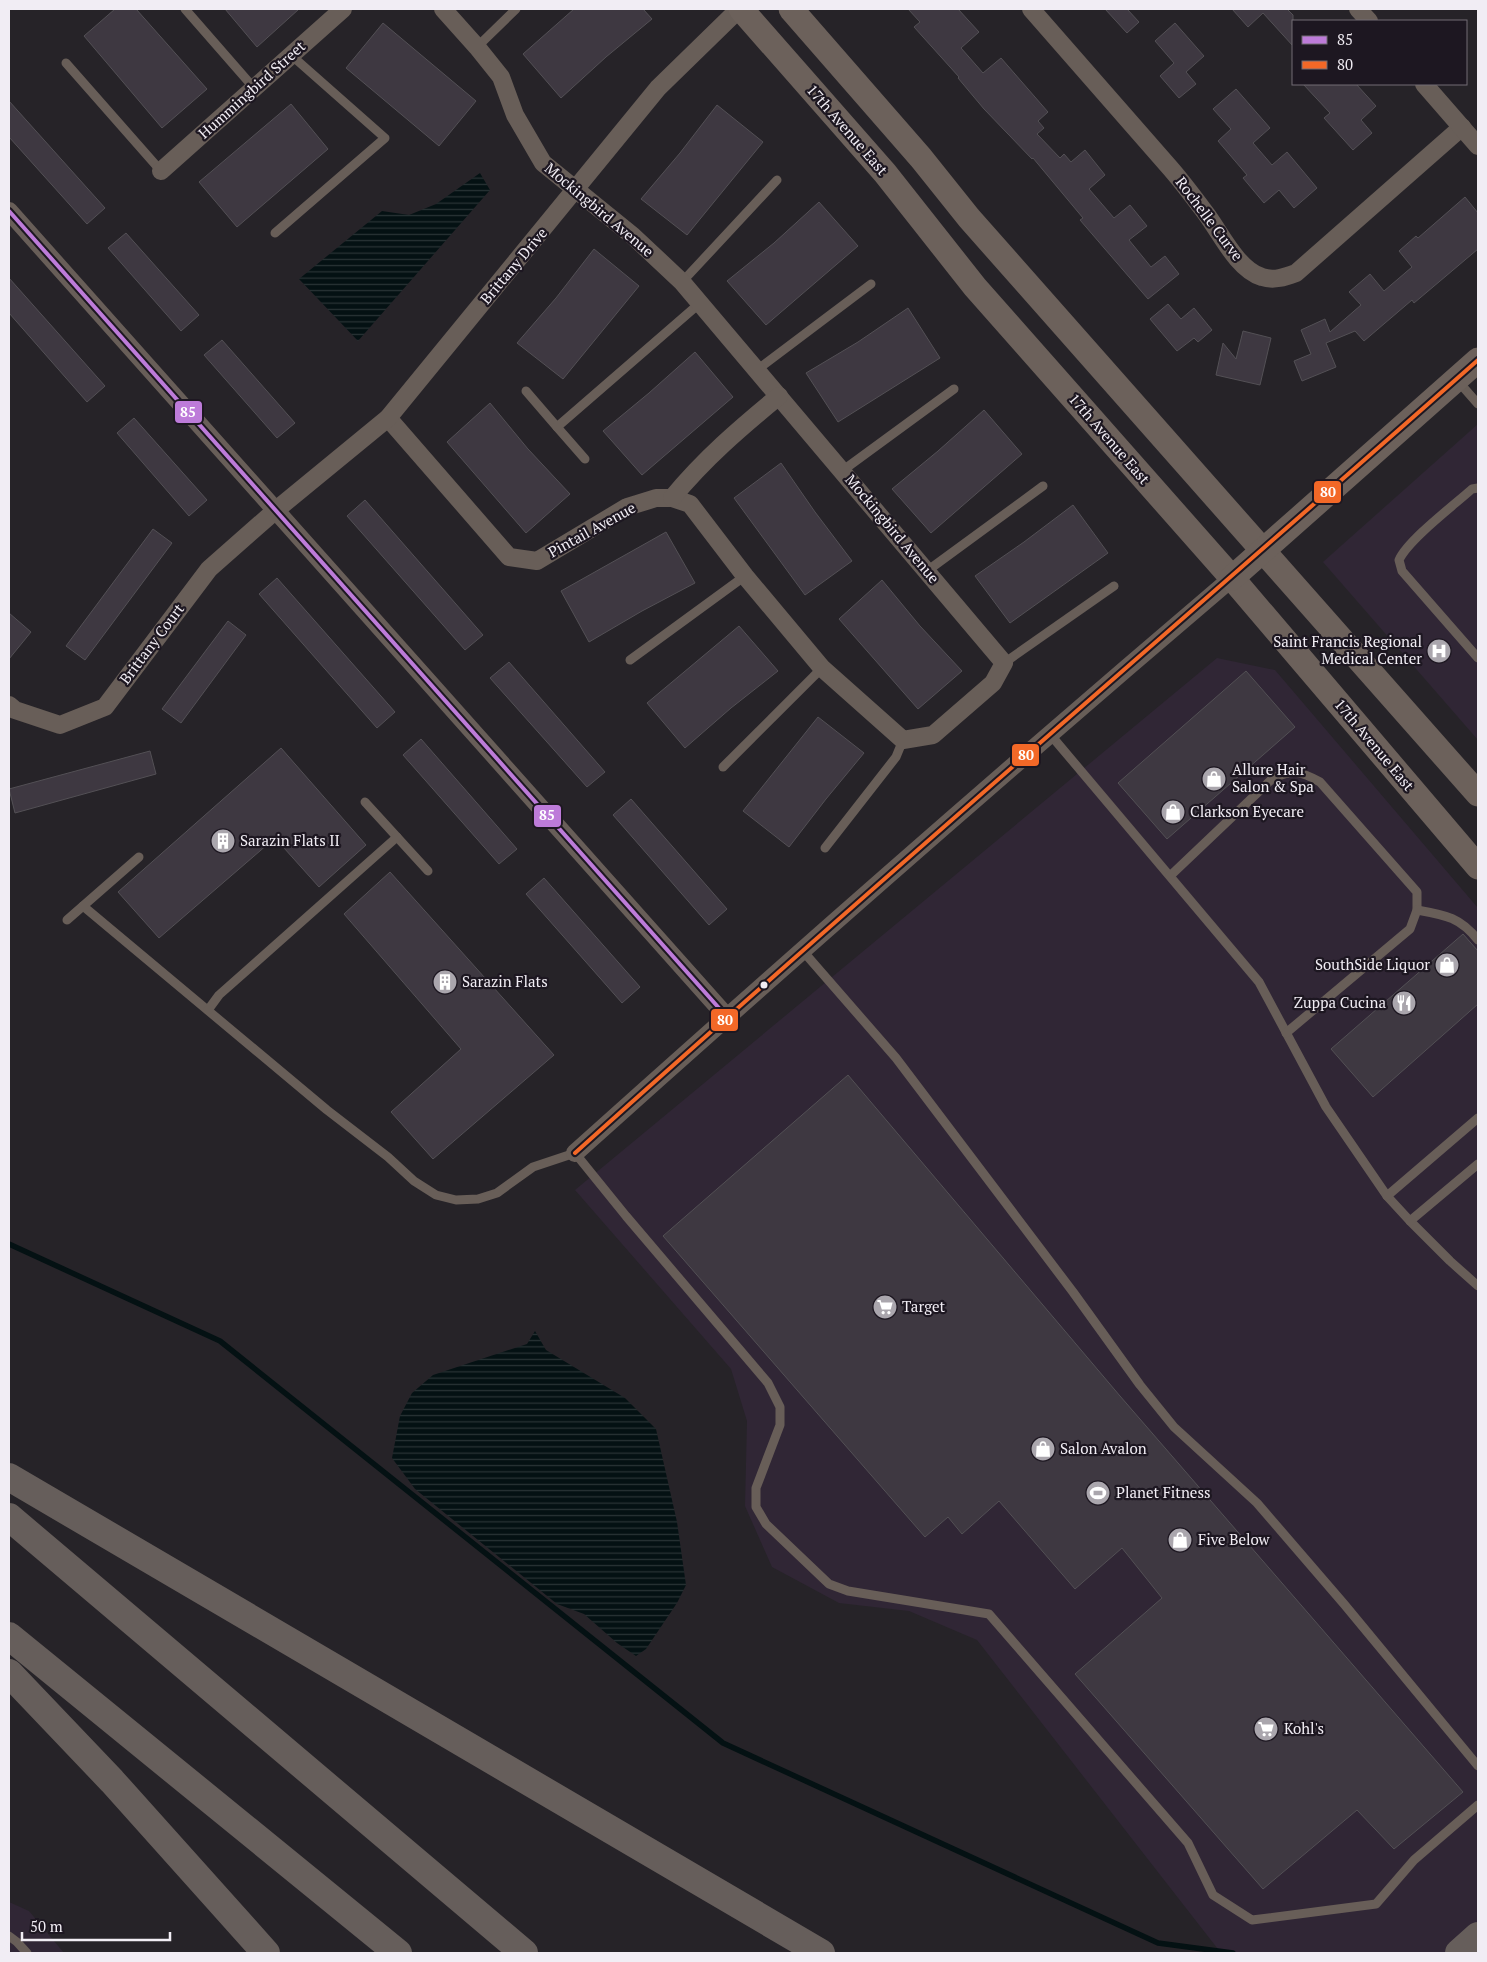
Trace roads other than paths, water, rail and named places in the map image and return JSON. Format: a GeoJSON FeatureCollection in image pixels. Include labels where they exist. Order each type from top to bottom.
{"type":"FeatureCollection","features":[{"type":"Feature","properties":{"kind":"highway"},"geometry":{"type":"LineString","coordinates":[[9,1477],[821,1953]]}},
{"type":"Feature","properties":{"kind":"highway"},"geometry":{"type":"LineString","coordinates":[[9,1517],[524,1953]]}},
{"type":"Feature","properties":{"kind":"highway"},"geometry":{"type":"LineString","coordinates":[[9,1636],[398,1953]]}},
{"type":"Feature","properties":{"kind":"highway"},"geometry":{"type":"LineString","coordinates":[[9,1673],[112,1781],[266,1953]]}},
{"type":"Feature","properties":{"kind":"highway"},"geometry":{"type":"LineString","coordinates":[[1459,1953],[1478,1936]]}},
{"type":"Feature","properties":{"kind":"street","name":"Hummingbird Street"},"geometry":{"type":"LineString","coordinates":[[161,171],[343,9]]}},
{"type":"Feature","properties":{"kind":"street","name":"Mockingbird Avenue"},"geometry":{"type":"LineString","coordinates":[[443,9],[501,77],[515,115],[543,163],[633,236],[682,282],[1004,663]]}},
{"type":"Feature","properties":{"kind":"street","name":"Brittany Drive"},"geometry":{"type":"LineString","coordinates":[[276,510],[388,418],[658,88],[740,9]]}},
{"type":"Feature","properties":{"kind":"street","name":"17th Avenue East"},"geometry":{"type":"LineString","coordinates":[[740,9],[885,173],[975,287],[1232,578],[1478,868]]}},
{"type":"Feature","properties":{"kind":"street"},"geometry":{"type":"LineString","coordinates":[[791,9],[921,158],[969,218],[1478,794]]}},
{"type":"Feature","properties":{"kind":"street","name":"Rochelle Curve"},"geometry":{"type":"LineString","coordinates":[[1031,9],[1177,176],[1237,258],[1247,269],[1262,277],[1280,278],[1296,273],[1462,127]]}},
{"type":"Feature","properties":{"kind":"street"},"geometry":{"type":"LineString","coordinates":[[1358,9],[1368,20]]}},
{"type":"Feature","properties":{"kind":"street"},"geometry":{"type":"LineString","coordinates":[[1425,85],[1478,146]]}},
{"type":"Feature","properties":{"kind":"street"},"geometry":{"type":"LineString","coordinates":[[9,211],[727,1016]]}},
{"type":"Feature","properties":{"kind":"street"},"geometry":{"type":"LineString","coordinates":[[575,1153],[802,950],[1049,734],[1232,578],[1478,360]]}},
{"type":"Feature","properties":{"kind":"street"},"geometry":{"type":"LineString","coordinates":[[779,396],[722,443],[672,498],[690,504],[745,576],[822,668],[903,740],[933,735],[993,683],[1004,663]]}},
{"type":"Feature","properties":{"kind":"street","name":"Pintail Avenue"},"geometry":{"type":"LineString","coordinates":[[388,418],[509,556],[537,561],[627,507],[656,498],[672,498]]}},
{"type":"Feature","properties":{"kind":"street","name":"Brittany Court"},"geometry":{"type":"LineString","coordinates":[[9,705],[15,710],[60,725],[105,707],[209,569],[276,510]]}},
{"type":"Feature","properties":{"kind":"street"},"geometry":{"type":"LineString","coordinates":[[1421,801],[1478,845]]}},
{"type":"Feature","properties":{"kind":"lane"},"geometry":{"type":"LineString","coordinates":[[186,9],[254,88]]}},
{"type":"Feature","properties":{"kind":"lane"},"geometry":{"type":"LineString","coordinates":[[477,47],[516,9]]}},
{"type":"Feature","properties":{"kind":"lane"},"geometry":{"type":"LineString","coordinates":[[275,233],[385,138],[292,55]]}},
{"type":"Feature","properties":{"kind":"lane"},"geometry":{"type":"LineString","coordinates":[[66,63],[161,171]]}},
{"type":"Feature","properties":{"kind":"lane"},"geometry":{"type":"LineString","coordinates":[[682,282],[778,180]]}},
{"type":"Feature","properties":{"kind":"lane"},"geometry":{"type":"LineString","coordinates":[[757,370],[871,284]]}},
{"type":"Feature","properties":{"kind":"lane"},"geometry":{"type":"LineString","coordinates":[[557,427],[700,303]]}},
{"type":"Feature","properties":{"kind":"lane"},"geometry":{"type":"LineString","coordinates":[[1456,380],[1478,404]]}},
{"type":"Feature","properties":{"kind":"lane"},"geometry":{"type":"LineString","coordinates":[[842,471],[954,389]]}},
{"type":"Feature","properties":{"kind":"lane"},"geometry":{"type":"LineString","coordinates":[[526,391],[585,459]]}},
{"type":"Feature","properties":{"kind":"lane"},"geometry":{"type":"LineString","coordinates":[[927,571],[1043,486]]}},
{"type":"Feature","properties":{"kind":"lane"},"geometry":{"type":"LineString","coordinates":[[1478,488],[1472,490],[1421,534],[1402,554],[1399,560],[1402,571],[1478,658]]}},
{"type":"Feature","properties":{"kind":"lane"},"geometry":{"type":"LineString","coordinates":[[630,660],[745,576]]}},
{"type":"Feature","properties":{"kind":"lane"},"geometry":{"type":"LineString","coordinates":[[1004,663],[1114,586]]}},
{"type":"Feature","properties":{"kind":"lane"},"geometry":{"type":"LineString","coordinates":[[723,767],[822,668]]}},
{"type":"Feature","properties":{"kind":"lane"},"geometry":{"type":"LineString","coordinates":[[1049,734],[1260,982],[1326,1107],[1387,1196],[1410,1222],[1478,1286]]}},
{"type":"Feature","properties":{"kind":"lane"},"geometry":{"type":"LineString","coordinates":[[825,848],[896,757],[903,740]]}},
{"type":"Feature","properties":{"kind":"lane"},"geometry":{"type":"LineString","coordinates":[[1170,876],[1272,779],[1286,772],[1305,773],[1320,782],[1417,892],[1417,910],[1410,929],[1286,1033]]}},
{"type":"Feature","properties":{"kind":"lane"},"geometry":{"type":"LineString","coordinates":[[365,802],[428,871]]}},
{"type":"Feature","properties":{"kind":"lane"},"geometry":{"type":"LineString","coordinates":[[208,1010],[219,995],[397,837]]}},
{"type":"Feature","properties":{"kind":"lane"},"geometry":{"type":"LineString","coordinates":[[67,920],[139,857]]}},
{"type":"Feature","properties":{"kind":"lane"},"geometry":{"type":"LineString","coordinates":[[83,906],[414,1181],[436,1195],[456,1200],[478,1199],[497,1193],[533,1167],[575,1153],[768,1383],[780,1407],[780,1425],[756,1488],[756,1507],[766,1524],[829,1584],[848,1591],[989,1614],[1188,1843],[1213,1895],[1252,1920],[1376,1904],[1414,1860],[1478,1805]]}},
{"type":"Feature","properties":{"kind":"lane"},"geometry":{"type":"LineString","coordinates":[[1417,910],[1446,915],[1457,920],[1478,940]]}},
{"type":"Feature","properties":{"kind":"lane"},"geometry":{"type":"LineString","coordinates":[[802,950],[896,1058],[1073,1292],[1140,1385],[1174,1427],[1256,1503],[1344,1604],[1478,1766]]}},
{"type":"Feature","properties":{"kind":"lane"},"geometry":{"type":"LineString","coordinates":[[1387,1196],[1478,1118]]}},
{"type":"Feature","properties":{"kind":"lane"},"geometry":{"type":"LineString","coordinates":[[1410,1222],[1478,1164]]}},
{"type":"Feature","properties":{"kind":"lane"},"geometry":{"type":"LineString","coordinates":[[9,1936],[27,1953]]}},
{"type":"Feature","properties":{"kind":"waterway"},"geometry":{"type":"LineString","coordinates":[[9,1244],[220,1341],[723,1743],[1158,1943],[1233,1953]]}},
{"type":"Feature","properties":{"kind":"place","name":"Saint Francis Regional Medical Center"},"geometry":{"type":"Point","coordinates":[1439,651]}},
{"type":"Feature","properties":{"kind":"place","name":"Allure Hair Salon & Spa"},"geometry":{"type":"Point","coordinates":[1214,779]}},
{"type":"Feature","properties":{"kind":"place","name":"Clarkson Eyecare"},"geometry":{"type":"Point","coordinates":[1173,812]}},
{"type":"Feature","properties":{"kind":"place","name":"Sarazin Flats II"},"geometry":{"type":"Point","coordinates":[223,841]}},
{"type":"Feature","properties":{"kind":"place","name":"SouthSide Liquor"},"geometry":{"type":"Point","coordinates":[1447,965]}},
{"type":"Feature","properties":{"kind":"place","name":"Sarazin Flats"},"geometry":{"type":"Point","coordinates":[445,982]}},
{"type":"Feature","properties":{"kind":"place","name":"Zuppa Cucina"},"geometry":{"type":"Point","coordinates":[1404,1003]}},
{"type":"Feature","properties":{"kind":"place","name":"Target"},"geometry":{"type":"Point","coordinates":[885,1307]}},
{"type":"Feature","properties":{"kind":"place","name":"Salon Avalon"},"geometry":{"type":"Point","coordinates":[1043,1449]}},
{"type":"Feature","properties":{"kind":"place","name":"Planet Fitness"},"geometry":{"type":"Point","coordinates":[1098,1493]}},
{"type":"Feature","properties":{"kind":"place","name":"Five Below"},"geometry":{"type":"Point","coordinates":[1180,1540]}},
{"type":"Feature","properties":{"kind":"place","name":"Kohl's"},"geometry":{"type":"Point","coordinates":[1266,1729]}}]}
